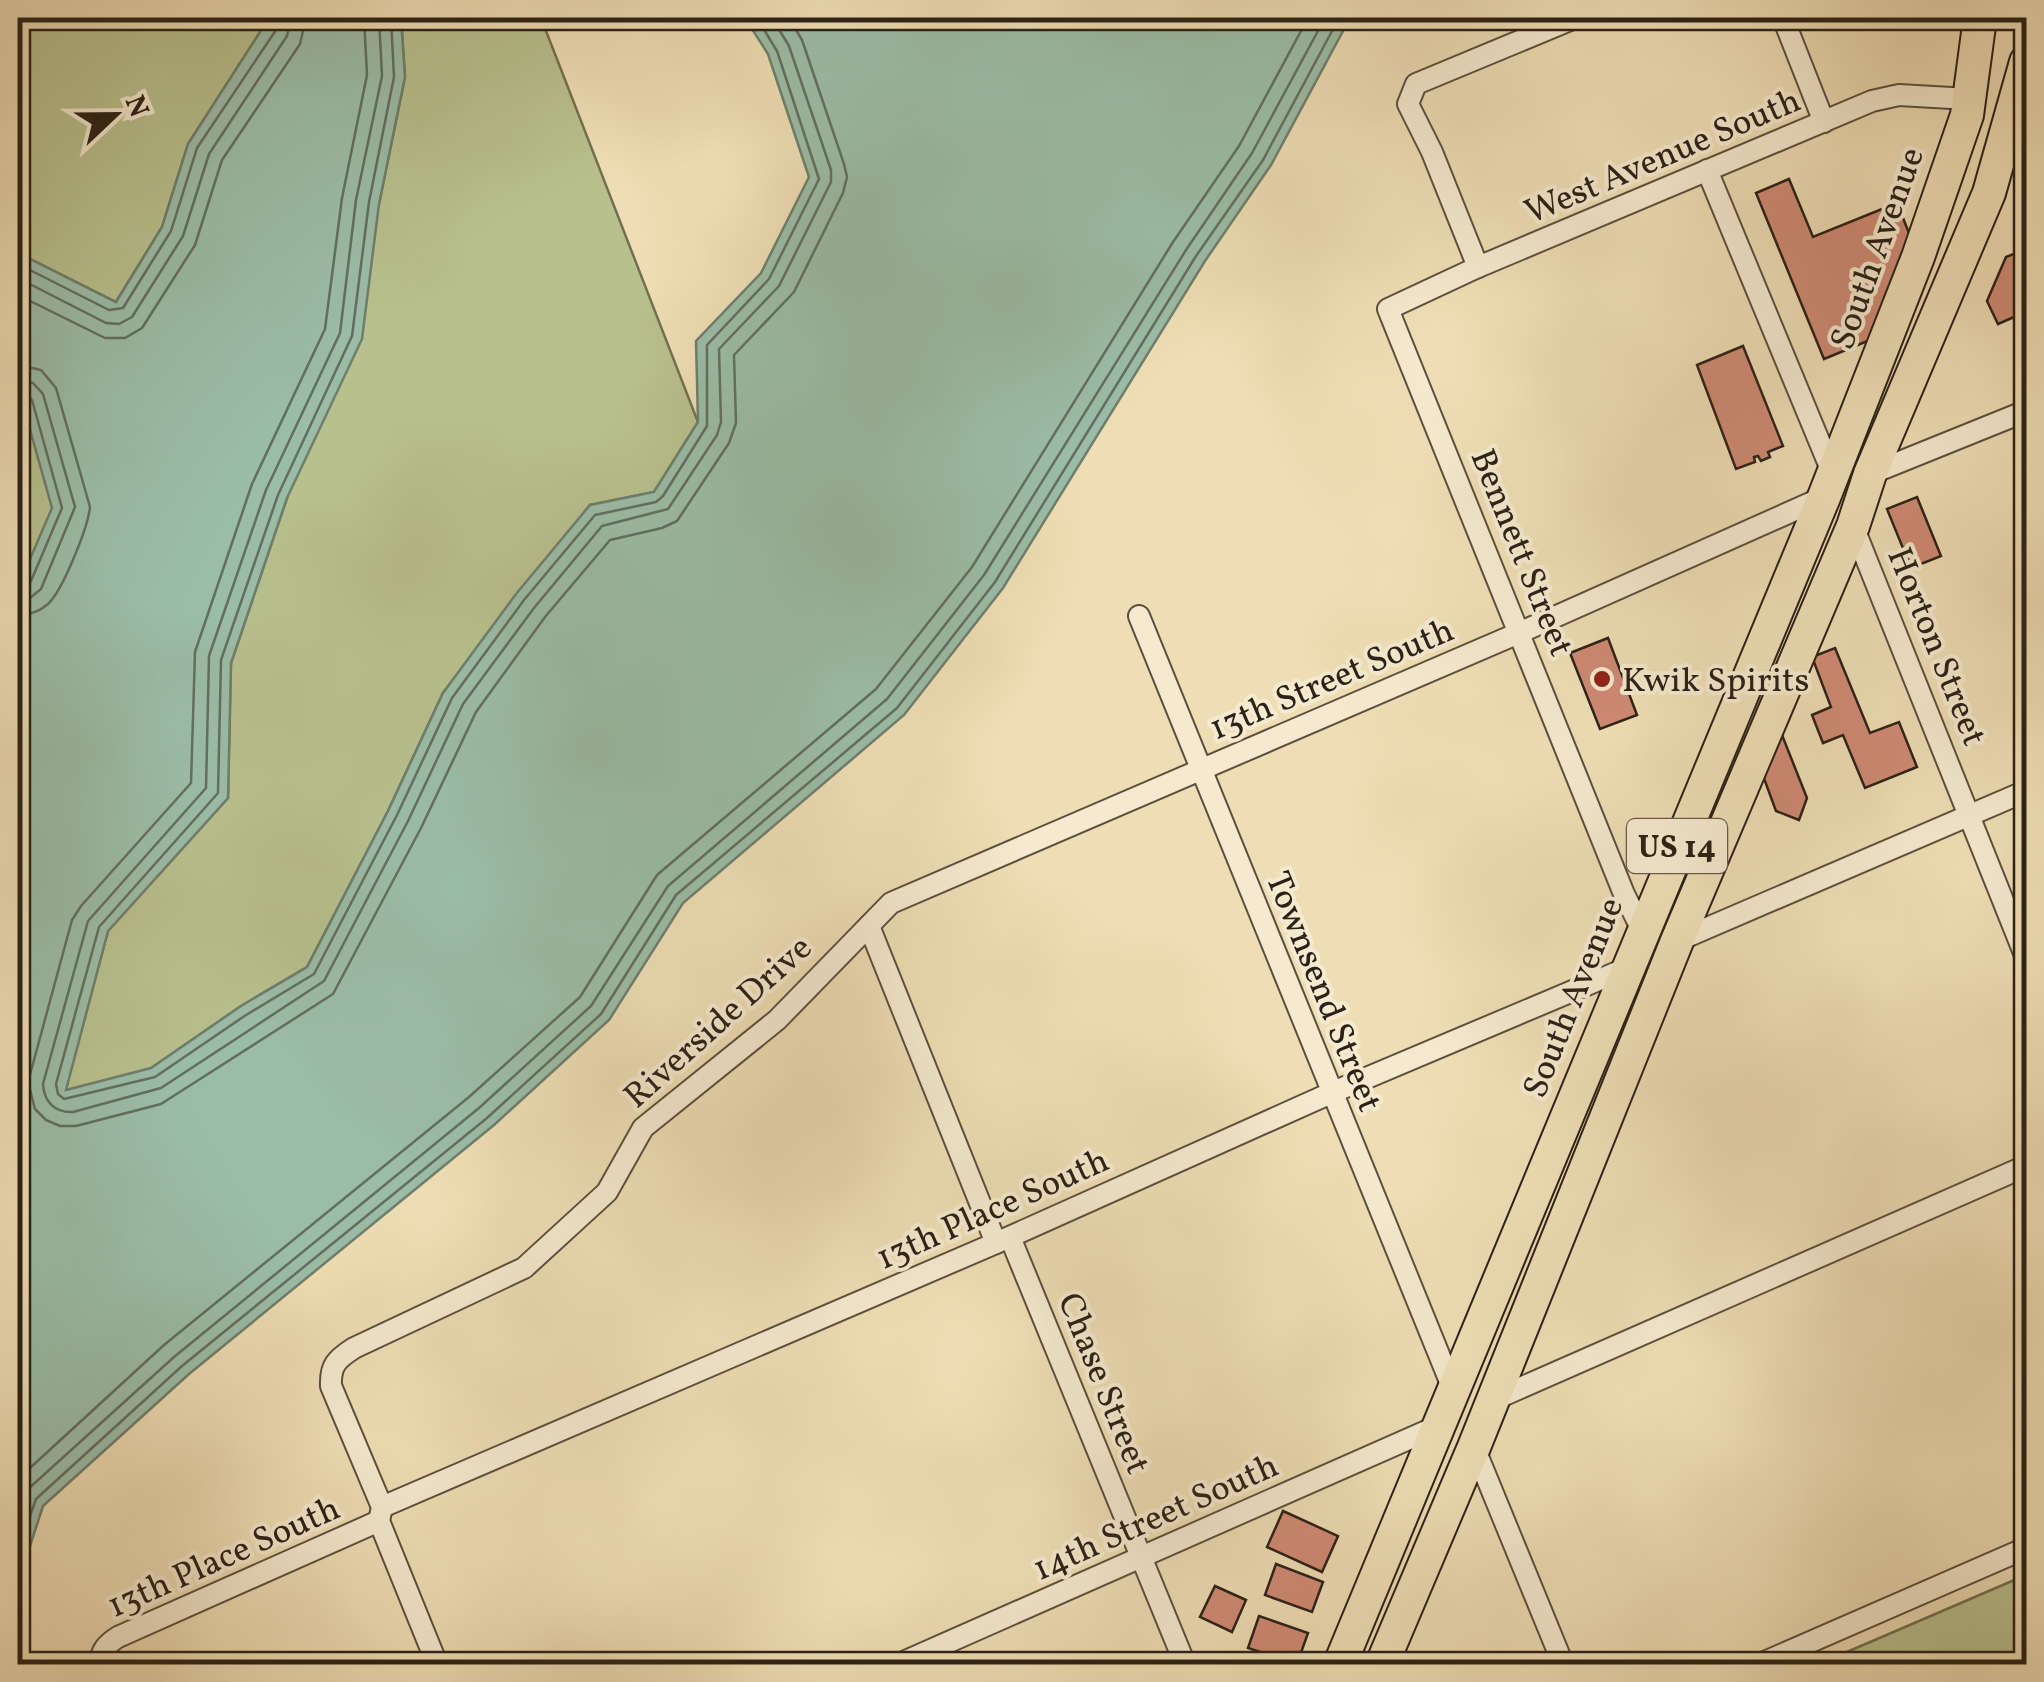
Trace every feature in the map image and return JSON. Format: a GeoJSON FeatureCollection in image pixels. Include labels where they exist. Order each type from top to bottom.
{"type":"FeatureCollection","features":[{"type":"Feature","properties":{"kind":"highway","name":"South Avenue"},"geometry":{"type":"LineString","coordinates":[[1340,1664],[1828,484],[1918,257],[1967,115],[1980,18]]}},
{"type":"Feature","properties":{"kind":"highway","name":"US 14"},"geometry":{"type":"LineString","coordinates":[[1382,1664],[1474,1447],[1677,941],[1854,526],[1870,474],[1990,193],[2026,62]]}},
{"type":"Feature","properties":{"kind":"street"},"geometry":{"type":"LineString","coordinates":[[1478,267],[1432,152],[1408,104],[1416,84],[1575,18]]}},
{"type":"Feature","properties":{"kind":"street"},"geometry":{"type":"LineString","coordinates":[[1783,18],[1824,122]]}},
{"type":"Feature","properties":{"kind":"street","name":"West Avenue South"},"geometry":{"type":"LineString","coordinates":[[1388,309],[1872,100],[1899,95],[1969,99]]}},
{"type":"Feature","properties":{"kind":"street"},"geometry":{"type":"LineString","coordinates":[[1707,170],[1828,484]]}},
{"type":"Feature","properties":{"kind":"street","name":"Bennett Street"},"geometry":{"type":"LineString","coordinates":[[1388,309],[1624,894],[1642,930]]}},
{"type":"Feature","properties":{"kind":"street"},"geometry":{"type":"LineString","coordinates":[[1870,474],[2026,411]]}},
{"type":"Feature","properties":{"kind":"street","name":"13th Street South"},"geometry":{"type":"LineString","coordinates":[[869,926],[890,903],[1521,632],[1828,484]]}},
{"type":"Feature","properties":{"kind":"street","name":"Horton Street"},"geometry":{"type":"LineString","coordinates":[[1854,526],[2026,958]]}},
{"type":"Feature","properties":{"kind":"street","name":"Townsend Street"},"geometry":{"type":"LineString","coordinates":[[1139,616],[1453,1389]]}},
{"type":"Feature","properties":{"kind":"street"},"geometry":{"type":"LineString","coordinates":[[1677,941],[2026,791]]}},
{"type":"Feature","properties":{"kind":"street","name":"Chase Street"},"geometry":{"type":"LineString","coordinates":[[869,926],[1184,1664]]}},
{"type":"Feature","properties":{"kind":"street","name":"Riverside Drive"},"geometry":{"type":"LineString","coordinates":[[380,1514],[331,1386],[330,1374],[336,1360],[524,1268],[607,1192],[643,1128],[778,1020],[869,926]]}},
{"type":"Feature","properties":{"kind":"street","name":"13th Place South"},"geometry":{"type":"LineString","coordinates":[[100,1661],[107,1644],[118,1637],[380,1514],[1331,1092],[1628,968]]}},
{"type":"Feature","properties":{"kind":"street"},"geometry":{"type":"LineString","coordinates":[[1493,1400],[2026,1166]]}},
{"type":"Feature","properties":{"kind":"street","name":"14th Street South"},"geometry":{"type":"LineString","coordinates":[[899,1664],[1438,1426]]}},
{"type":"Feature","properties":{"kind":"street"},"geometry":{"type":"LineString","coordinates":[[1474,1447],[1563,1664]]}},
{"type":"Feature","properties":{"kind":"street"},"geometry":{"type":"LineString","coordinates":[[380,1514],[437,1664]]}},
{"type":"Feature","properties":{"kind":"street"},"geometry":{"type":"LineString","coordinates":[[1760,1664],[2026,1548]]}},
{"type":"Feature","properties":{"kind":"shaded area"},"geometry":{"type":"Polygon","coordinates":[[[18,18],[269,18],[188,144],[162,227],[116,302],[18,253],[18,18]]]}},
{"type":"Feature","properties":{"kind":"shaded area"},"geometry":{"type":"Polygon","coordinates":[[[401,18],[541,18],[698,422],[654,492],[590,505],[443,693],[388,811],[307,967],[241,1006],[150,1069],[65,1091],[108,931],[228,798],[231,663],[379,204],[405,77],[401,18]]]}},
{"type":"Feature","properties":{"kind":"shaded area"},"geometry":{"type":"Polygon","coordinates":[[[18,387],[53,508],[18,587],[18,387]]]}},
{"type":"Feature","properties":{"kind":"shaded area"},"geometry":{"type":"Polygon","coordinates":[[[2026,1575],[2026,1664],[1819,1664],[2026,1575]]]}},
{"type":"Feature","properties":{"kind":"water"},"geometry":{"type":"Polygon","coordinates":[[[269,18],[401,18],[405,77],[379,204],[362,339],[287,498],[231,663],[228,798],[108,931],[66,1090],[151,1068],[241,1006],[307,967],[388,811],[443,693],[516,594],[590,505],[654,492],[698,422],[696,341],[761,273],[809,177],[768,54],[745,18],[1350,18],[1271,165],[1205,261],[1003,588],[904,715],[683,903],[609,1020],[494,1125],[189,1374],[43,1506],[18,1583],[18,587],[52,508],[18,387],[18,253],[116,302],[162,227],[188,144],[269,18]]]}},
{"type":"Feature","properties":{"kind":"building"},"geometry":{"type":"Polygon","coordinates":[[[1789,179],[1813,237],[1897,203],[1911,238],[1870,340],[1824,359],[1756,193],[1789,179]]]}},
{"type":"Feature","properties":{"kind":"building"},"geometry":{"type":"Polygon","coordinates":[[[2026,249],[2026,349],[2014,317],[1998,324],[1987,301],[2006,257],[2026,249]]]}},
{"type":"Feature","properties":{"kind":"building"},"geometry":{"type":"Polygon","coordinates":[[[1743,346],[1783,446],[1768,452],[1770,457],[1761,461],[1754,457],[1755,462],[1736,469],[1697,365],[1743,346]]]}},
{"type":"Feature","properties":{"kind":"building"},"geometry":{"type":"Polygon","coordinates":[[[1917,497],[1941,556],[1911,568],[1887,509],[1917,497]]]}},
{"type":"Feature","properties":{"kind":"building","name":"Kwik Spirits"},"geometry":{"type":"Polygon","coordinates":[[[1608,638],[1637,715],[1600,729],[1570,653],[1608,638]]]}},
{"type":"Feature","properties":{"kind":"building"},"geometry":{"type":"Polygon","coordinates":[[[1835,648],[1870,733],[1899,722],[1917,767],[1865,788],[1843,735],[1823,743],[1812,715],[1831,707],[1812,657],[1835,648]]]}},
{"type":"Feature","properties":{"kind":"building"},"geometry":{"type":"Polygon","coordinates":[[[1780,730],[1807,798],[1799,820],[1776,811],[1762,773],[1780,730]]]}},
{"type":"Feature","properties":{"kind":"building"},"geometry":{"type":"Polygon","coordinates":[[[1283,1511],[1338,1536],[1322,1572],[1267,1547],[1283,1511]]]}},
{"type":"Feature","properties":{"kind":"building"},"geometry":{"type":"Polygon","coordinates":[[[1276,1564],[1323,1582],[1312,1612],[1265,1595],[1276,1564]]]}},
{"type":"Feature","properties":{"kind":"building"},"geometry":{"type":"Polygon","coordinates":[[[1215,1586],[1246,1600],[1232,1632],[1200,1617],[1215,1586]]]}},
{"type":"Feature","properties":{"kind":"building"},"geometry":{"type":"Polygon","coordinates":[[[1259,1616],[1308,1633],[1297,1664],[1248,1648],[1259,1616]]]}},
{"type":"Feature","properties":{"kind":"building"},"geometry":{"type":"Polygon","coordinates":[[[1232,1654],[1259,1664],[1228,1664],[1232,1654]]]}},
{"type":"Feature","properties":{"kind":"place","name":"Kwik Spirits"},"geometry":{"type":"Point","coordinates":[1602,679]}}]}
